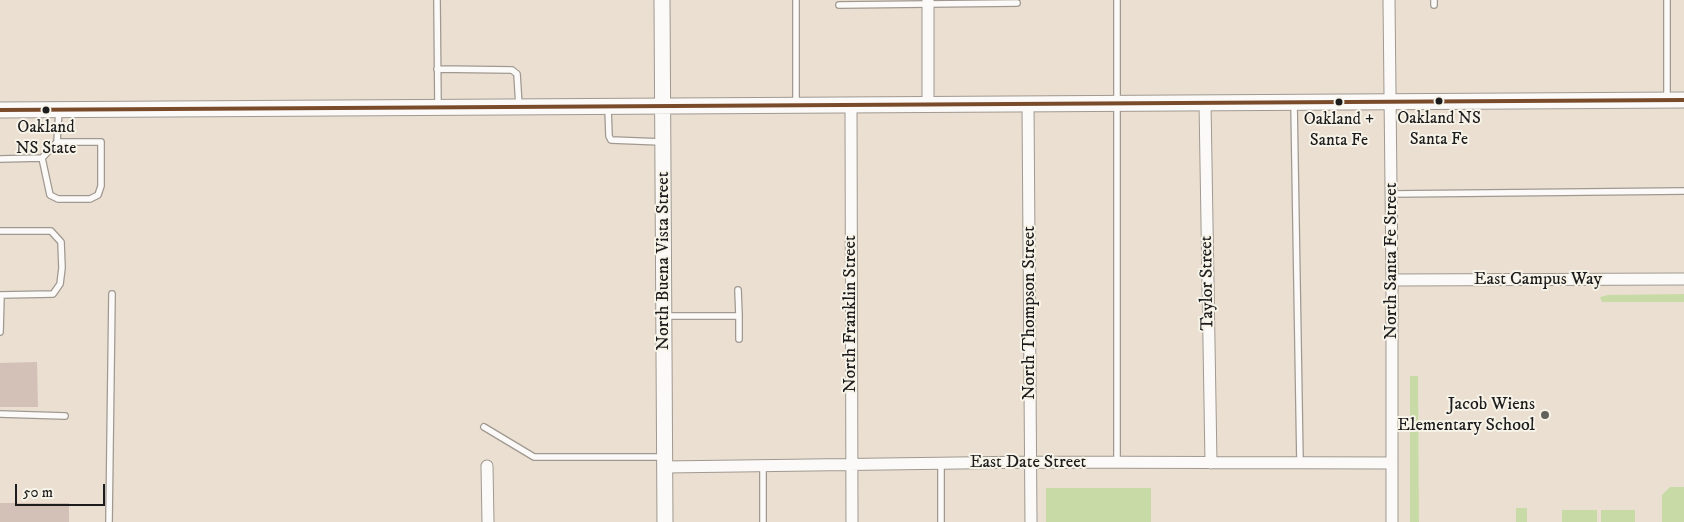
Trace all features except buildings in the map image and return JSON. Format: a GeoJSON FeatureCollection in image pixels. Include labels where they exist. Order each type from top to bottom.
{"type":"FeatureCollection","features":[{"type":"Feature","properties":{"kind":"street","name":"North Buena Vista Street"},"geometry":{"type":"LineString","coordinates":[[662,0],[665,522]]}},
{"type":"Feature","properties":{"kind":"street","name":"North Santa Fe Street"},"geometry":{"type":"LineString","coordinates":[[1389,0],[1392,522]]}},
{"type":"Feature","properties":{"kind":"street"},"geometry":{"type":"LineString","coordinates":[[928,104],[929,2]]}},
{"type":"Feature","properties":{"kind":"street"},"geometry":{"type":"LineString","coordinates":[[0,110],[1684,100]]}},
{"type":"Feature","properties":{"kind":"street","name":"Taylor Street"},"geometry":{"type":"LineString","coordinates":[[1205,103],[1211,463]]}},
{"type":"Feature","properties":{"kind":"street","name":"North Thompson Street"},"geometry":{"type":"LineString","coordinates":[[1028,104],[1031,522]]}},
{"type":"Feature","properties":{"kind":"street","name":"North Franklin Street"},"geometry":{"type":"LineString","coordinates":[[851,105],[852,522]]}},
{"type":"Feature","properties":{"kind":"street","name":"East Campus Way"},"geometry":{"type":"LineString","coordinates":[[1392,280],[1684,279]]}},
{"type":"Feature","properties":{"kind":"street","name":"East Date Street"},"geometry":{"type":"LineString","coordinates":[[665,462],[763,466],[1031,462],[1392,463]]}},
{"type":"Feature","properties":{"kind":"street"},"geometry":{"type":"LineString","coordinates":[[487,466],[488,522]]}},
{"type":"Feature","properties":{"kind":"lane"},"geometry":{"type":"LineString","coordinates":[[437,0],[438,108]]}},
{"type":"Feature","properties":{"kind":"lane"},"geometry":{"type":"LineString","coordinates":[[796,0],[796,105]]}},
{"type":"Feature","properties":{"kind":"lane"},"geometry":{"type":"LineString","coordinates":[[1117,0],[1117,463]]}},
{"type":"Feature","properties":{"kind":"lane"},"geometry":{"type":"LineString","coordinates":[[1667,0],[1668,100]]}},
{"type":"Feature","properties":{"kind":"lane"},"geometry":{"type":"LineString","coordinates":[[839,6],[929,2],[1017,4]]}},
{"type":"Feature","properties":{"kind":"lane"},"geometry":{"type":"LineString","coordinates":[[437,69],[512,70],[517,74],[519,107]]}},
{"type":"Feature","properties":{"kind":"lane"},"geometry":{"type":"LineString","coordinates":[[1294,102],[1300,463]]}},
{"type":"Feature","properties":{"kind":"lane"},"geometry":{"type":"LineString","coordinates":[[608,107],[609,136],[611,140],[663,142]]}},
{"type":"Feature","properties":{"kind":"lane"},"geometry":{"type":"LineString","coordinates":[[0,159],[42,158],[57,142],[59,110]]}},
{"type":"Feature","properties":{"kind":"lane"},"geometry":{"type":"LineString","coordinates":[[42,158],[50,195],[58,199],[90,199],[98,195],[102,186],[101,142],[57,142]]}},
{"type":"Feature","properties":{"kind":"lane"},"geometry":{"type":"LineString","coordinates":[[1391,194],[1684,191]]}},
{"type":"Feature","properties":{"kind":"lane"},"geometry":{"type":"LineString","coordinates":[[0,231],[51,231],[61,242],[62,268],[60,284],[54,294],[0,295],[0,332]]}},
{"type":"Feature","properties":{"kind":"lane"},"geometry":{"type":"LineString","coordinates":[[738,290],[739,339]]}},
{"type":"Feature","properties":{"kind":"lane"},"geometry":{"type":"LineString","coordinates":[[109,522],[112,294]]}},
{"type":"Feature","properties":{"kind":"lane"},"geometry":{"type":"LineString","coordinates":[[664,316],[739,316]]}},
{"type":"Feature","properties":{"kind":"lane"},"geometry":{"type":"LineString","coordinates":[[0,414],[66,416]]}},
{"type":"Feature","properties":{"kind":"lane"},"geometry":{"type":"LineString","coordinates":[[484,427],[534,457],[665,462]]}},
{"type":"Feature","properties":{"kind":"lane"},"geometry":{"type":"LineString","coordinates":[[941,464],[941,522]]}},
{"type":"Feature","properties":{"kind":"lane"},"geometry":{"type":"LineString","coordinates":[[763,466],[763,522]]}},
{"type":"Feature","properties":{"kind":"green space"},"geometry":{"type":"Polygon","coordinates":[[[1684,294],[1684,302],[1602,302],[1600,297],[1608,295],[1684,294]]]}},
{"type":"Feature","properties":{"kind":"green space"},"geometry":{"type":"Polygon","coordinates":[[[1410,376],[1418,376],[1419,522],[1410,522],[1410,376]]]}},
{"type":"Feature","properties":{"kind":"green space"},"geometry":{"type":"Polygon","coordinates":[[[1670,487],[1684,487],[1684,522],[1662,522],[1662,495],[1670,487]]]}},
{"type":"Feature","properties":{"kind":"green space"},"geometry":{"type":"Polygon","coordinates":[[[1046,488],[1151,488],[1151,522],[1046,522],[1046,488]]]}},
{"type":"Feature","properties":{"kind":"green space"},"geometry":{"type":"Polygon","coordinates":[[[1516,508],[1527,508],[1527,522],[1516,522],[1516,508]]]}},
{"type":"Feature","properties":{"kind":"green space"},"geometry":{"type":"Polygon","coordinates":[[[1562,510],[1597,510],[1597,522],[1562,522],[1562,510]]]}},
{"type":"Feature","properties":{"kind":"green space"},"geometry":{"type":"Polygon","coordinates":[[[1601,510],[1635,510],[1635,522],[1601,522],[1601,510]]]}},
{"type":"Feature","properties":{"kind":"transit line"},"geometry":{"type":"LineString","coordinates":[[0,110],[1684,100]]}},
{"type":"Feature","properties":{"kind":"place","name":"Oakland NS Santa Fe"},"geometry":{"type":"Point","coordinates":[1439,101]}},
{"type":"Feature","properties":{"kind":"place","name":"Oakland + Santa Fe"},"geometry":{"type":"Point","coordinates":[1339,102]}},
{"type":"Feature","properties":{"kind":"place","name":"Oakland NS State"},"geometry":{"type":"Point","coordinates":[46,110]}},
{"type":"Feature","properties":{"kind":"place","name":"Jacob Wiens Elementary School"},"geometry":{"type":"Point","coordinates":[1545,415]}}]}
